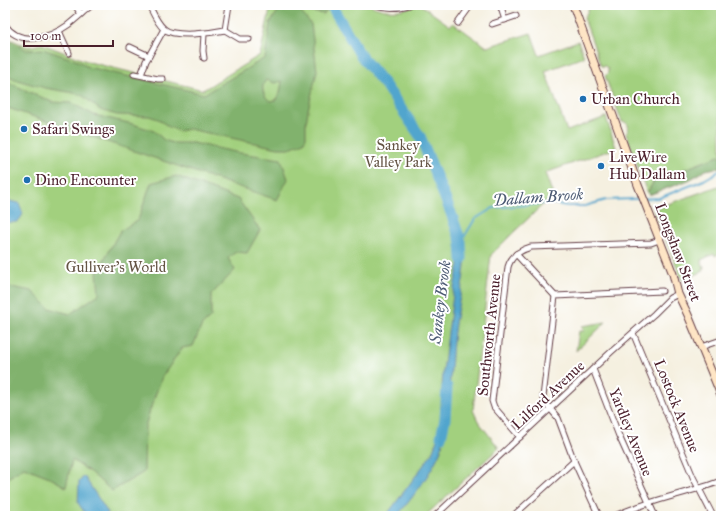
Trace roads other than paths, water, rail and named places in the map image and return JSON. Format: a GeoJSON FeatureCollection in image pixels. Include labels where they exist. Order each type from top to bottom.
{"type":"FeatureCollection","features":[{"type":"Feature","properties":{"kind":"street"},"geometry":{"type":"LineString","coordinates":[[75,5],[81,14]]}},
{"type":"Feature","properties":{"kind":"street"},"geometry":{"type":"LineString","coordinates":[[5,25],[16,36],[29,39],[48,36],[67,26],[92,5]]}},
{"type":"Feature","properties":{"kind":"street"},"geometry":{"type":"LineString","coordinates":[[149,5],[156,19],[164,30],[204,34],[225,30],[240,39],[249,38]]}},
{"type":"Feature","properties":{"kind":"street"},"geometry":{"type":"LineString","coordinates":[[225,30],[229,5]]}},
{"type":"Feature","properties":{"kind":"street"},"geometry":{"type":"LineString","coordinates":[[376,5],[394,8],[409,5]]}},
{"type":"Feature","properties":{"kind":"street"},"geometry":{"type":"LineString","coordinates":[[458,23],[472,5]]}},
{"type":"Feature","properties":{"kind":"street"},"geometry":{"type":"LineString","coordinates":[[499,5],[505,20]]}},
{"type":"Feature","properties":{"kind":"street","name":"Longshaw Street"},"geometry":{"type":"LineString","coordinates":[[575,5],[641,193],[673,274],[678,294],[721,395]]}},
{"type":"Feature","properties":{"kind":"street"},"geometry":{"type":"LineString","coordinates":[[492,24],[516,16]]}},
{"type":"Feature","properties":{"kind":"street"},"geometry":{"type":"LineString","coordinates":[[141,75],[146,61],[164,30]]}},
{"type":"Feature","properties":{"kind":"street"},"geometry":{"type":"LineString","coordinates":[[58,31],[69,53]]}},
{"type":"Feature","properties":{"kind":"street"},"geometry":{"type":"LineString","coordinates":[[204,34],[204,58]]}},
{"type":"Feature","properties":{"kind":"street"},"geometry":{"type":"LineString","coordinates":[[130,47],[149,56]]}},
{"type":"Feature","properties":{"kind":"street"},"geometry":{"type":"LineString","coordinates":[[134,74],[163,79]]}},
{"type":"Feature","properties":{"kind":"street"},"geometry":{"type":"LineString","coordinates":[[599,516],[574,461],[558,418],[544,402],[543,394],[554,296],[516,254],[524,249],[531,248],[651,243],[659,240]]}},
{"type":"Feature","properties":{"kind":"street","name":"Southworth Avenue"},"geometry":{"type":"LineString","coordinates":[[516,254],[508,267],[492,401],[494,407],[520,437]]}},
{"type":"Feature","properties":{"kind":"street"},"geometry":{"type":"LineString","coordinates":[[554,296],[662,291]]}},
{"type":"Feature","properties":{"kind":"street"},"geometry":{"type":"LineString","coordinates":[[653,292],[654,299]]}},
{"type":"Feature","properties":{"kind":"street","name":"Lilford Avenue"},"geometry":{"type":"LineString","coordinates":[[435,516],[670,298],[678,294]]}},
{"type":"Feature","properties":{"kind":"street","name":"Lostock Avenue"},"geometry":{"type":"LineString","coordinates":[[634,333],[698,488],[713,516]]}},
{"type":"Feature","properties":{"kind":"street"},"geometry":{"type":"LineString","coordinates":[[701,347],[721,340]]}},
{"type":"Feature","properties":{"kind":"street","name":"Yardley Avenue"},"geometry":{"type":"LineString","coordinates":[[593,370],[619,436],[655,516]]}},
{"type":"Feature","properties":{"kind":"street"},"geometry":{"type":"LineString","coordinates":[[513,516],[574,461]]}},
{"type":"Feature","properties":{"kind":"street"},"geometry":{"type":"LineString","coordinates":[[615,516],[648,503],[721,481]]}},
{"type":"Feature","properties":{"kind":"water"},"geometry":{"type":"Polygon","coordinates":[[[5,200],[19,203],[23,214],[18,221],[14,223],[5,222],[5,200]]]}},
{"type":"Feature","properties":{"kind":"water","name":"Sankey Brook"},"geometry":{"type":"Polygon","coordinates":[[[456,244],[465,244],[466,255],[464,277],[455,321],[443,445],[432,468],[410,501],[397,516],[386,516],[431,455],[437,440],[440,425],[443,371],[454,287],[459,264],[456,244]]]}},
{"type":"Feature","properties":{"kind":"water"},"geometry":{"type":"Polygon","coordinates":[[[84,476],[108,513],[107,516],[87,516],[78,503],[79,482],[84,476]]]}},
{"type":"Feature","properties":{"kind":"waterway","name":"Sankey Brook"},"geometry":{"type":"LineString","coordinates":[[331,5],[361,56],[385,85],[420,136],[461,242],[462,259]]}},
{"type":"Feature","properties":{"kind":"waterway","name":"Dallam Brook"},"geometry":{"type":"LineString","coordinates":[[461,242],[475,219],[493,208],[549,203],[568,206],[585,206],[606,200],[659,198],[704,180],[721,170]]}},
{"type":"Feature","properties":{"kind":"waterway","name":"Sankey Brook"},"geometry":{"type":"LineString","coordinates":[[441,437],[445,419],[447,387]]}},
{"type":"Feature","properties":{"kind":"place","name":"Urban Church"},"geometry":{"type":"Point","coordinates":[583,99]}},
{"type":"Feature","properties":{"kind":"place","name":"Safari Swings"},"geometry":{"type":"Point","coordinates":[24,129]}},
{"type":"Feature","properties":{"kind":"place","name":"LiveWire Hub Dallam"},"geometry":{"type":"Point","coordinates":[601,166]}},
{"type":"Feature","properties":{"kind":"place","name":"Dino Encounter"},"geometry":{"type":"Point","coordinates":[27,180]}},
{"type":"Feature","properties":{"kind":"park label","name":"Sankey Valley Park"},"geometry":{"type":"Point","coordinates":[398,154]}},
{"type":"Feature","properties":{"kind":"park label","name":"Gulliver's World"},"geometry":{"type":"Point","coordinates":[116,267]}}]}
